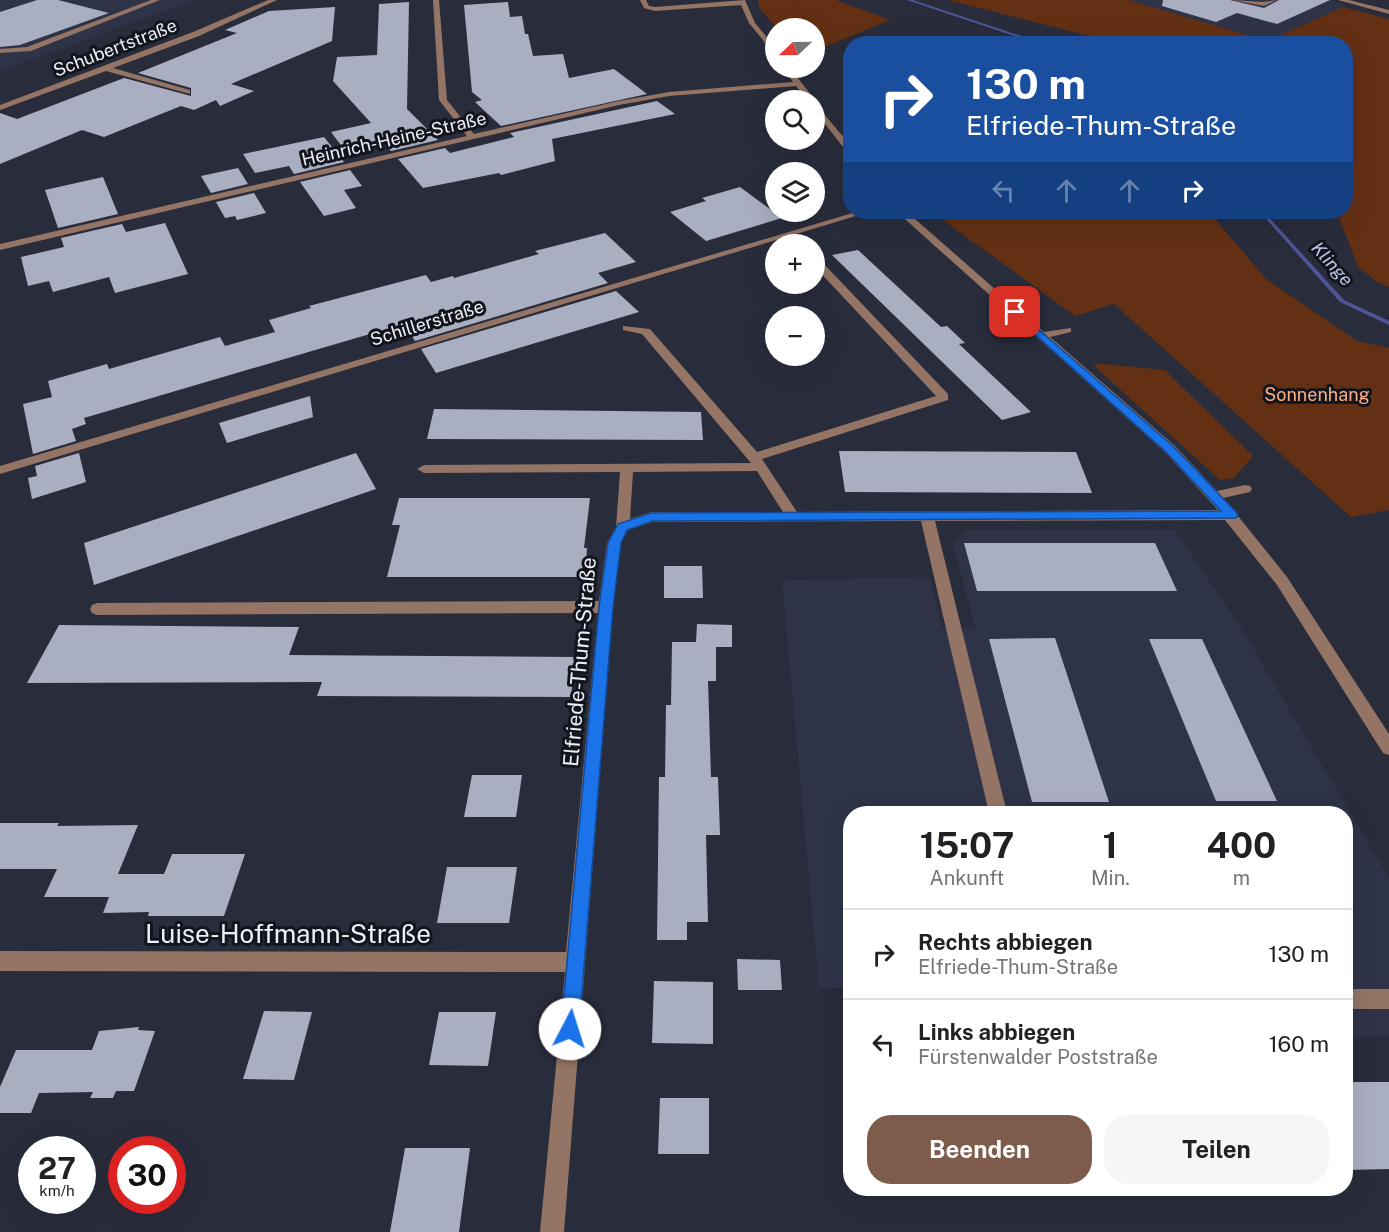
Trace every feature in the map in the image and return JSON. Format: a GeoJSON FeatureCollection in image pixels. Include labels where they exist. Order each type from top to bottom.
{"type":"FeatureCollection","features":[{"type":"Feature","properties":{"kind":"street"},"geometry":{"type":"LineString","coordinates":[[0,51],[28,49],[157,0],[155,0]]}},
{"type":"Feature","properties":{"kind":"street","name":"Schubertstraße"},"geometry":{"type":"LineString","coordinates":[[0,108],[274,0]]}},
{"type":"Feature","properties":{"kind":"street"},"geometry":{"type":"LineString","coordinates":[[436,0],[443,100],[473,138]]}},
{"type":"Feature","properties":{"kind":"street"},"geometry":{"type":"LineString","coordinates":[[642,0],[646,7],[655,9],[742,1],[752,23],[765,40]]}},
{"type":"Feature","properties":{"kind":"street"},"geometry":{"type":"LineString","coordinates":[[1235,0],[1264,4],[1274,0]]}},
{"type":"Feature","properties":{"kind":"street"},"geometry":{"type":"LineString","coordinates":[[1341,0],[1389,12]]}},
{"type":"Feature","properties":{"kind":"street"},"geometry":{"type":"LineString","coordinates":[[105,68],[187,92]]}},
{"type":"Feature","properties":{"kind":"street"},"geometry":{"type":"LineString","coordinates":[[794,78],[803,90]]}},
{"type":"Feature","properties":{"kind":"street","name":"Heinrich-Heine-Straße"},"geometry":{"type":"LineString","coordinates":[[0,247],[619,103],[669,94],[798,84]]}},
{"type":"Feature","properties":{"kind":"street"},"geometry":{"type":"LineString","coordinates":[[825,118],[843,141]]}},
{"type":"Feature","properties":{"kind":"street","name":"Schillerstraße"},"geometry":{"type":"LineString","coordinates":[[0,470],[843,218]]}},
{"type":"Feature","properties":{"kind":"street"},"geometry":{"type":"LineString","coordinates":[[910,219],[1170,449],[1232,515],[1282,581],[1389,748]]}},
{"type":"Feature","properties":{"kind":"street"},"geometry":{"type":"LineString","coordinates":[[424,469],[627,470],[758,462],[944,396],[825,271]]}},
{"type":"Feature","properties":{"kind":"street"},"geometry":{"type":"LineString","coordinates":[[627,328],[646,332],[758,462],[793,516]]}},
{"type":"Feature","properties":{"kind":"street"},"geometry":{"type":"LineString","coordinates":[[1042,336],[1067,330]]}},
{"type":"Feature","properties":{"kind":"street","name":"Elfriede-Thum-Straße"},"geometry":{"type":"LineString","coordinates":[[552,1232],[606,607],[614,543],[623,527],[627,470]]}},
{"type":"Feature","properties":{"kind":"street"},"geometry":{"type":"LineString","coordinates":[[1214,496],[1245,489]]}},
{"type":"Feature","properties":{"kind":"street"},"geometry":{"type":"LineString","coordinates":[[623,527],[651,517],[1232,515]]}},
{"type":"Feature","properties":{"kind":"street"},"geometry":{"type":"LineString","coordinates":[[927,516],[996,806]]}},
{"type":"Feature","properties":{"kind":"street"},"geometry":{"type":"LineString","coordinates":[[97,609],[606,607]]}},
{"type":"Feature","properties":{"kind":"street","name":"Luise-Hoffmann-Straße"},"geometry":{"type":"LineString","coordinates":[[0,961],[576,962]]}},
{"type":"Feature","properties":{"kind":"street"},"geometry":{"type":"LineString","coordinates":[[1353,999],[1389,999]]}},
{"type":"Feature","properties":{"kind":"shaded area"},"geometry":{"type":"Polygon","coordinates":[[[0,0],[195,0],[0,71],[0,0]]]}},
{"type":"Feature","properties":{"kind":"shaded area"},"geometry":{"type":"Polygon","coordinates":[[[1129,0],[1329,0],[1348,5],[1278,36],[1250,36],[1129,0]]]}},
{"type":"Feature","properties":{"kind":"shaded area"},"geometry":{"type":"Polygon","coordinates":[[[967,530],[1175,530],[1240,626],[1346,806],[843,806],[843,988],[819,988],[782,580],[930,577],[942,628],[975,628],[953,542],[967,530]]]}},
{"type":"Feature","properties":{"kind":"shaded area"},"geometry":{"type":"Polygon","coordinates":[[[1353,817],[1389,878],[1389,1035],[1353,1036],[1353,817]]]}},
{"type":"Feature","properties":{"kind":"green space"},"geometry":{"type":"Polygon","coordinates":[[[758,0],[836,0],[890,20],[851,36],[843,36],[843,39],[825,47],[825,18],[768,18],[760,9],[758,0]]]}},
{"type":"Feature","properties":{"kind":"green space"},"geometry":{"type":"Polygon","coordinates":[[[948,0],[1129,0],[1250,36],[1089,36],[948,0]]]}},
{"type":"Feature","properties":{"kind":"green space"},"geometry":{"type":"Polygon","coordinates":[[[1343,7],[1389,19],[1389,287],[1377,282],[1358,267],[1340,219],[1353,219],[1353,36],[1278,36],[1343,7]]]}},
{"type":"Feature","properties":{"kind":"green space","name":"Sonnenhang"},"geometry":{"type":"Polygon","coordinates":[[[942,219],[1215,219],[1266,279],[1357,341],[1389,348],[1389,510],[1351,517],[1114,304],[1075,316],[942,219]]]}},
{"type":"Feature","properties":{"kind":"green space"},"geometry":{"type":"Polygon","coordinates":[[[1093,365],[1165,370],[1253,456],[1234,478],[1220,480],[1093,365]]]}},
{"type":"Feature","properties":{"kind":"building"},"geometry":{"type":"Polygon","coordinates":[[[37,0],[58,0],[109,13],[20,45],[0,47],[0,12],[37,0]]]}},
{"type":"Feature","properties":{"kind":"building"},"geometry":{"type":"Polygon","coordinates":[[[1163,0],[1230,0],[1264,8],[1279,0],[1330,0],[1277,24],[1237,13],[1216,22],[1162,6],[1163,0]]]}},
{"type":"Feature","properties":{"kind":"building"},"geometry":{"type":"Polygon","coordinates":[[[409,2],[407,109],[438,140],[391,151],[384,144],[346,152],[331,132],[371,123],[333,81],[337,57],[377,55],[379,4],[409,2]]]}},
{"type":"Feature","properties":{"kind":"building"},"geometry":{"type":"Polygon","coordinates":[[[508,2],[510,17],[522,16],[525,34],[528,34],[533,56],[563,54],[569,78],[614,69],[647,94],[501,126],[475,102],[482,100],[472,92],[464,5],[508,2]]]}},
{"type":"Feature","properties":{"kind":"building"},"geometry":{"type":"Polygon","coordinates":[[[335,7],[332,41],[231,84],[254,91],[220,106],[216,100],[194,110],[181,106],[104,137],[82,130],[0,164],[0,113],[17,119],[124,78],[191,96],[191,88],[138,73],[237,33],[225,30],[269,11],[335,7]]]}},
{"type":"Feature","properties":{"kind":"building"},"geometry":{"type":"Polygon","coordinates":[[[657,101],[675,114],[552,139],[555,161],[501,175],[499,173],[423,188],[398,159],[445,148],[450,153],[514,137],[510,133],[657,101]]]}},
{"type":"Feature","properties":{"kind":"building"},"geometry":{"type":"Polygon","coordinates":[[[324,137],[344,162],[294,174],[289,166],[255,173],[243,154],[324,137]]]}},
{"type":"Feature","properties":{"kind":"building"},"geometry":{"type":"Polygon","coordinates":[[[238,168],[248,184],[211,193],[201,176],[238,168]]]}},
{"type":"Feature","properties":{"kind":"building"},"geometry":{"type":"Polygon","coordinates":[[[350,170],[362,186],[344,190],[356,208],[324,216],[300,182],[350,170]]]}},
{"type":"Feature","properties":{"kind":"building"},"geometry":{"type":"Polygon","coordinates":[[[103,177],[118,214],[58,228],[45,190],[103,177]]]}},
{"type":"Feature","properties":{"kind":"building"},"geometry":{"type":"Polygon","coordinates":[[[740,187],[765,205],[765,222],[769,222],[706,241],[670,212],[706,201],[702,198],[740,187]]]}},
{"type":"Feature","properties":{"kind":"building"},"geometry":{"type":"Polygon","coordinates":[[[254,193],[266,213],[237,220],[235,216],[225,218],[216,202],[254,193]]]}},
{"type":"Feature","properties":{"kind":"building"},"geometry":{"type":"Polygon","coordinates":[[[165,223],[188,274],[115,293],[109,277],[53,292],[49,281],[28,286],[21,257],[64,247],[61,238],[122,224],[126,232],[165,223]]]}},
{"type":"Feature","properties":{"kind":"building"},"geometry":{"type":"Polygon","coordinates":[[[605,233],[636,262],[598,273],[608,283],[415,341],[404,324],[84,418],[86,424],[72,429],[76,441],[33,454],[23,404],[52,397],[48,381],[107,364],[109,369],[220,337],[225,346],[275,332],[269,320],[311,308],[309,306],[426,275],[431,282],[453,276],[454,278],[539,254],[535,251],[605,233]]]}},
{"type":"Feature","properties":{"kind":"building"},"geometry":{"type":"Polygon","coordinates":[[[858,250],[941,327],[947,326],[965,343],[959,344],[1031,412],[1002,420],[832,255],[858,250]]]}},
{"type":"Feature","properties":{"kind":"building"},"geometry":{"type":"Polygon","coordinates":[[[616,291],[639,312],[436,373],[421,349],[616,291]]]}},
{"type":"Feature","properties":{"kind":"building"},"geometry":{"type":"Polygon","coordinates":[[[310,396],[313,417],[227,443],[219,423],[310,396]]]}},
{"type":"Feature","properties":{"kind":"building"},"geometry":{"type":"Polygon","coordinates":[[[434,409],[701,412],[703,440],[427,439],[434,409]]]}},
{"type":"Feature","properties":{"kind":"building"},"geometry":{"type":"Polygon","coordinates":[[[839,451],[1076,452],[1092,493],[845,492],[839,451]]]}},
{"type":"Feature","properties":{"kind":"building"},"geometry":{"type":"Polygon","coordinates":[[[79,453],[86,482],[32,499],[28,478],[37,476],[35,466],[79,453]]]}},
{"type":"Feature","properties":{"kind":"building"},"geometry":{"type":"Polygon","coordinates":[[[356,453],[376,489],[94,585],[84,543],[356,453]]]}},
{"type":"Feature","properties":{"kind":"building"},"geometry":{"type":"Polygon","coordinates":[[[399,498],[590,498],[584,548],[587,548],[585,577],[387,577],[400,525],[392,525],[399,498]]]}},
{"type":"Feature","properties":{"kind":"building"},"geometry":{"type":"Polygon","coordinates":[[[964,543],[1155,543],[1177,591],[977,591],[964,543]]]}},
{"type":"Feature","properties":{"kind":"building"},"geometry":{"type":"Polygon","coordinates":[[[664,566],[702,566],[703,598],[664,598],[664,566]]]}},
{"type":"Feature","properties":{"kind":"building"},"geometry":{"type":"Polygon","coordinates":[[[697,624],[732,625],[732,647],[716,647],[716,681],[708,681],[711,777],[718,777],[720,835],[706,835],[708,922],[687,922],[687,940],[657,940],[659,777],[665,777],[666,705],[671,705],[672,642],[696,642],[697,624]]]}},
{"type":"Feature","properties":{"kind":"building"},"geometry":{"type":"Polygon","coordinates":[[[59,625],[299,627],[289,655],[575,657],[571,697],[317,696],[322,682],[27,683],[59,625]]]}},
{"type":"Feature","properties":{"kind":"building"},"geometry":{"type":"Polygon","coordinates":[[[1055,638],[1109,802],[1032,802],[989,639],[1055,638]]]}},
{"type":"Feature","properties":{"kind":"building"},"geometry":{"type":"Polygon","coordinates":[[[1149,639],[1202,639],[1277,801],[1216,801],[1149,639]]]}},
{"type":"Feature","properties":{"kind":"building"},"geometry":{"type":"Polygon","coordinates":[[[472,775],[522,775],[516,817],[464,817],[472,775]]]}},
{"type":"Feature","properties":{"kind":"building"},"geometry":{"type":"Polygon","coordinates":[[[0,823],[59,823],[57,826],[138,825],[118,874],[164,874],[172,854],[245,854],[224,916],[148,916],[149,912],[103,913],[109,897],[44,897],[57,869],[0,869],[0,823]]]}},
{"type":"Feature","properties":{"kind":"building"},"geometry":{"type":"Polygon","coordinates":[[[447,867],[517,867],[509,923],[437,923],[447,867]]]}},
{"type":"Feature","properties":{"kind":"building"},"geometry":{"type":"Polygon","coordinates":[[[737,959],[780,960],[782,990],[738,990],[737,959]]]}},
{"type":"Feature","properties":{"kind":"building"},"geometry":{"type":"Polygon","coordinates":[[[654,981],[713,982],[713,1044],[652,1043],[654,981]]]}},
{"type":"Feature","properties":{"kind":"building"},"geometry":{"type":"Polygon","coordinates":[[[264,1011],[312,1012],[294,1080],[243,1079],[264,1011]]]}},
{"type":"Feature","properties":{"kind":"building"},"geometry":{"type":"Polygon","coordinates":[[[439,1012],[496,1012],[488,1066],[429,1065],[439,1012]]]}},
{"type":"Feature","properties":{"kind":"building"},"geometry":{"type":"Polygon","coordinates":[[[139,1027],[138,1030],[155,1031],[134,1091],[116,1091],[113,1098],[90,1098],[93,1092],[39,1093],[31,1113],[0,1113],[0,1087],[16,1050],[92,1050],[99,1031],[139,1027]]]}},
{"type":"Feature","properties":{"kind":"building"},"geometry":{"type":"Polygon","coordinates":[[[1353,1082],[1389,1082],[1389,1169],[1353,1170],[1353,1082]]]}},
{"type":"Feature","properties":{"kind":"building"},"geometry":{"type":"Polygon","coordinates":[[[660,1098],[709,1098],[709,1154],[658,1154],[660,1098]]]}},
{"type":"Feature","properties":{"kind":"building"},"geometry":{"type":"Polygon","coordinates":[[[405,1148],[470,1148],[459,1232],[390,1232],[405,1148]]]}},
{"type":"Feature","properties":{"kind":"waterway","name":"Klinge"},"geometry":{"type":"LineString","coordinates":[[909,0],[1019,36]]}},
{"type":"Feature","properties":{"kind":"waterway","name":"Klinge"},"geometry":{"type":"LineString","coordinates":[[1268,219],[1342,301],[1389,323]]}},
{"type":"Feature","properties":{"kind":"route"},"geometry":{"type":"LineString","coordinates":[[570,1029],[606,607],[614,543],[623,527],[651,517],[1232,515],[1170,449],[1015,312]]}}]}
